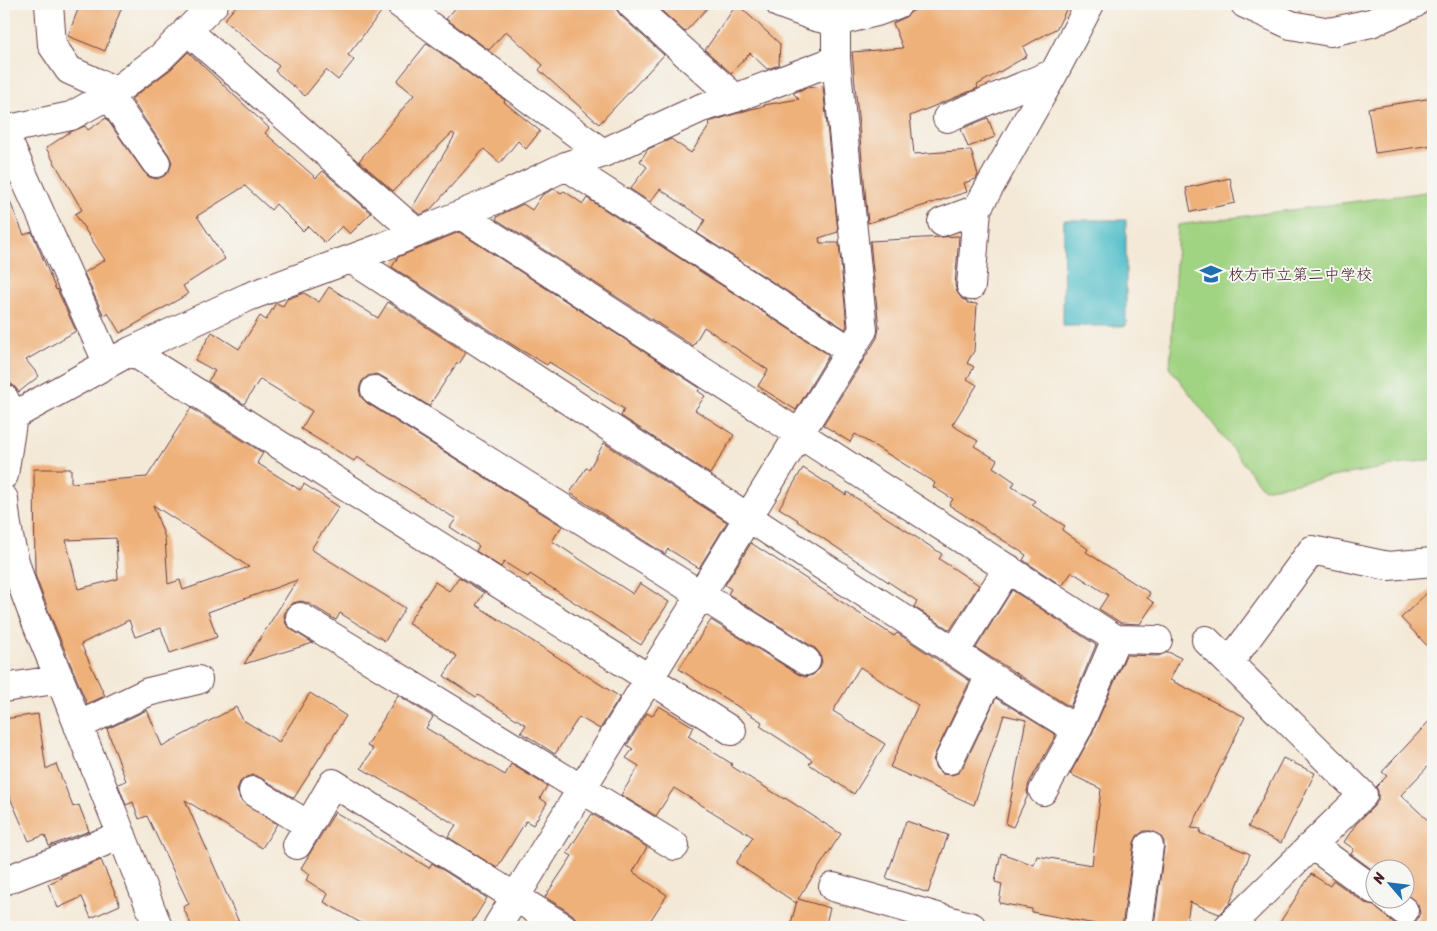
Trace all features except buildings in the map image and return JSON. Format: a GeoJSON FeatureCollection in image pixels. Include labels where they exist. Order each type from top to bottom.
{"type":"FeatureCollection","features":[{"type":"Feature","properties":{"kind":"street"},"geometry":{"type":"LineString","coordinates":[[49,4],[52,46],[69,70],[112,92],[156,163]]}},
{"type":"Feature","properties":{"kind":"street"},"geometry":{"type":"LineString","coordinates":[[108,364],[4,131],[71,116],[112,92],[161,57],[214,4]]}},
{"type":"Feature","properties":{"kind":"street"},"geometry":{"type":"LineString","coordinates":[[400,4],[602,153]]}},
{"type":"Feature","properties":{"kind":"street"},"geometry":{"type":"LineString","coordinates":[[631,4],[735,98]]}},
{"type":"Feature","properties":{"kind":"street"},"geometry":{"type":"LineString","coordinates":[[780,4],[815,17],[836,22],[877,12],[898,4]]}},
{"type":"Feature","properties":{"kind":"street"},"geometry":{"type":"LineString","coordinates":[[971,286],[977,209],[1054,73],[1090,4]]}},
{"type":"Feature","properties":{"kind":"street"},"geometry":{"type":"LineString","coordinates":[[1245,4],[1291,24],[1330,32],[1371,23],[1414,4]]}},
{"type":"Feature","properties":{"kind":"street"},"geometry":{"type":"LineString","coordinates":[[498,927],[852,351],[863,330],[836,60],[836,22]]}},
{"type":"Feature","properties":{"kind":"street"},"geometry":{"type":"LineString","coordinates":[[187,30],[417,233]]}},
{"type":"Feature","properties":{"kind":"street"},"geometry":{"type":"LineString","coordinates":[[4,475],[9,407],[108,364],[131,351],[248,297],[417,233],[701,108],[735,98],[836,60]]}},
{"type":"Feature","properties":{"kind":"street"},"geometry":{"type":"LineString","coordinates":[[947,118],[1054,73]]}},
{"type":"Feature","properties":{"kind":"street"},"geometry":{"type":"LineString","coordinates":[[566,166],[852,351]]}},
{"type":"Feature","properties":{"kind":"street"},"geometry":{"type":"LineString","coordinates":[[942,222],[977,209]]}},
{"type":"Feature","properties":{"kind":"street"},"geometry":{"type":"LineString","coordinates":[[461,214],[1116,639],[1158,640]]}},
{"type":"Feature","properties":{"kind":"street"},"geometry":{"type":"LineString","coordinates":[[351,259],[990,676],[1077,730]]}},
{"type":"Feature","properties":{"kind":"street"},"geometry":{"type":"LineString","coordinates":[[131,351],[732,732]]}},
{"type":"Feature","properties":{"kind":"street"},"geometry":{"type":"LineString","coordinates":[[375,390],[806,662]]}},
{"type":"Feature","properties":{"kind":"street"},"geometry":{"type":"LineString","coordinates":[[4,514],[16,569],[158,927]]}},
{"type":"Feature","properties":{"kind":"street"},"geometry":{"type":"LineString","coordinates":[[1229,663],[1312,550],[1388,566],[1433,562]]}},
{"type":"Feature","properties":{"kind":"street"},"geometry":{"type":"LineString","coordinates":[[955,652],[1008,568]]}},
{"type":"Feature","properties":{"kind":"street"},"geometry":{"type":"LineString","coordinates":[[300,617],[674,846]]}},
{"type":"Feature","properties":{"kind":"street"},"geometry":{"type":"LineString","coordinates":[[1043,791],[1077,730],[1116,639]]}},
{"type":"Feature","properties":{"kind":"street"},"geometry":{"type":"LineString","coordinates":[[1206,640],[1363,795],[1228,927]]}},
{"type":"Feature","properties":{"kind":"street"},"geometry":{"type":"LineString","coordinates":[[949,760],[990,676]]}},
{"type":"Feature","properties":{"kind":"street"},"geometry":{"type":"LineString","coordinates":[[4,688],[60,679]]}},
{"type":"Feature","properties":{"kind":"street"},"geometry":{"type":"LineString","coordinates":[[78,726],[148,692],[198,680]]}},
{"type":"Feature","properties":{"kind":"street"},"geometry":{"type":"LineString","coordinates":[[253,791],[303,835],[333,783],[563,927]]}},
{"type":"Feature","properties":{"kind":"street"},"geometry":{"type":"LineString","coordinates":[[4,881],[122,835]]}},
{"type":"Feature","properties":{"kind":"street"},"geometry":{"type":"LineString","coordinates":[[1312,845],[1364,883]]}},
{"type":"Feature","properties":{"kind":"street"},"geometry":{"type":"LineString","coordinates":[[1138,927],[1149,846]]}},
{"type":"Feature","properties":{"kind":"street"},"geometry":{"type":"LineString","coordinates":[[833,887],[972,927]]}},
{"type":"Feature","properties":{"kind":"green space"},"geometry":{"type":"Polygon","coordinates":[[[1433,191],[1433,459],[1263,489],[1170,368],[1178,225],[1433,191]]]}},
{"type":"Feature","properties":{"kind":"water"},"geometry":{"type":"Polygon","coordinates":[[[1064,220],[1126,220],[1126,326],[1063,326],[1064,220]]]}},
{"type":"Feature","properties":{"kind":"place","name":"枚方市立第二中学校"},"geometry":{"type":"Point","coordinates":[1211,274]}}]}
